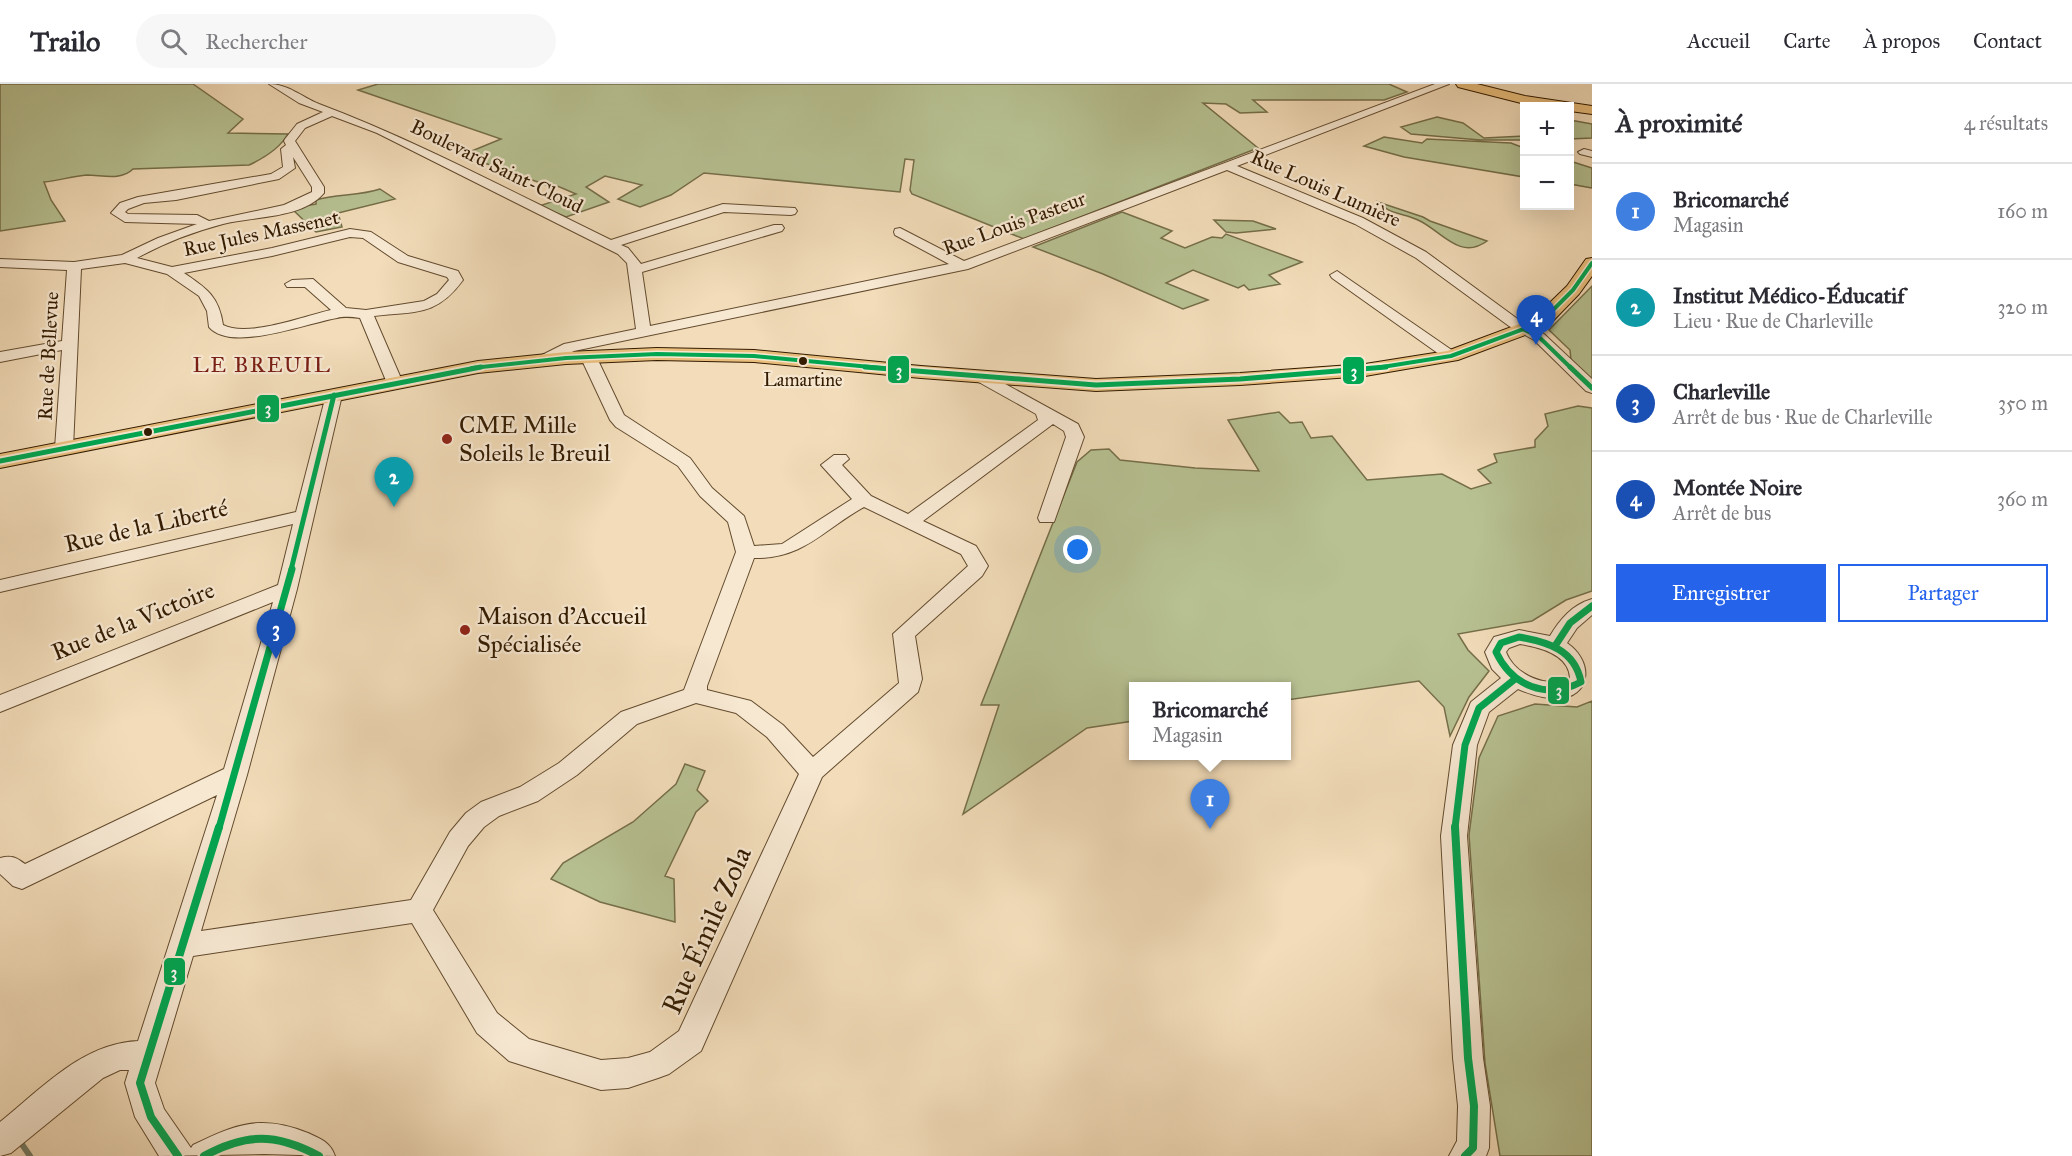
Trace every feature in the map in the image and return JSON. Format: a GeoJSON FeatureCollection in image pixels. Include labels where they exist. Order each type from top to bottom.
{"type":"FeatureCollection","features":[{"type":"Feature","properties":{"kind":"main road"},"geometry":{"type":"LineString","coordinates":[[1462,84],[1525,100],[1592,110]]}},
{"type":"Feature","properties":{"kind":"main road"},"geometry":{"type":"LineString","coordinates":[[0,461],[478,366],[579,352],[754,356],[1075,384],[1159,383],[1365,370],[1451,356],[1525,330],[1540,322],[1573,290],[1592,263]]}},
{"type":"Feature","properties":{"kind":"street","name":"Boulevard Saint-Cloud"},"geometry":{"type":"LineString","coordinates":[[274,84],[330,113],[381,131],[611,244],[630,255],[636,270]]}},
{"type":"Feature","properties":{"kind":"street","name":"Rue Louis Pasteur"},"geometry":{"type":"LineString","coordinates":[[579,352],[644,332],[963,266],[1444,84]]}},
{"type":"Feature","properties":{"kind":"street"},"geometry":{"type":"LineString","coordinates":[[0,263],[74,266],[125,259],[156,243],[208,225],[294,206],[312,198],[318,194],[318,187],[290,141],[301,126],[330,113]]}},
{"type":"Feature","properties":{"kind":"street"},"geometry":{"type":"LineString","coordinates":[[208,225],[197,219],[135,219],[120,216],[117,213],[124,206],[142,200],[176,196],[275,177],[289,168],[287,148],[293,145]]}},
{"type":"Feature","properties":{"kind":"street","name":"Rue Louis Lumière"},"geometry":{"type":"LineString","coordinates":[[1227,166],[1359,221],[1386,235],[1445,271],[1525,330],[1539,337],[1592,388]]}},
{"type":"Feature","properties":{"kind":"street"},"geometry":{"type":"LineString","coordinates":[[611,244],[723,208],[791,211]]}},
{"type":"Feature","properties":{"kind":"street"},"geometry":{"type":"LineString","coordinates":[[644,332],[636,270],[778,228]]}},
{"type":"Feature","properties":{"kind":"street"},"geometry":{"type":"LineString","coordinates":[[900,232],[963,266]]}},
{"type":"Feature","properties":{"kind":"street","name":"Rue Jules Massenet"},"geometry":{"type":"LineString","coordinates":[[172,271],[272,252],[350,233],[366,235],[403,259],[456,277],[456,280],[435,302],[417,307],[392,308],[366,314]]}},
{"type":"Feature","properties":{"kind":"street"},"geometry":{"type":"LineString","coordinates":[[125,259],[172,271],[205,294],[214,311],[216,327],[227,333],[258,331],[342,312],[366,314],[395,383]]}},
{"type":"Feature","properties":{"kind":"street"},"geometry":{"type":"LineString","coordinates":[[0,277],[54,266]]}},
{"type":"Feature","properties":{"kind":"street","name":"Rue de Bellevue"},"geometry":{"type":"LineString","coordinates":[[64,448],[74,266]]}},
{"type":"Feature","properties":{"kind":"street"},"geometry":{"type":"LineString","coordinates":[[1337,275],[1451,356]]}},
{"type":"Feature","properties":{"kind":"street"},"geometry":{"type":"LineString","coordinates":[[292,284],[308,282],[342,312]]}},
{"type":"Feature","properties":{"kind":"street"},"geometry":{"type":"LineString","coordinates":[[0,357],[70,344]]}},
{"type":"Feature","properties":{"kind":"street"},"geometry":{"type":"LineString","coordinates":[[579,352],[604,387],[616,416],[631,430],[672,453],[692,470],[706,492],[737,520],[746,552],[696,686],[695,695]]}},
{"type":"Feature","properties":{"kind":"street"},"geometry":{"type":"LineString","coordinates":[[981,377],[1072,428],[1075,437],[1047,518]]}},
{"type":"Feature","properties":{"kind":"street"},"geometry":{"type":"LineString","coordinates":[[178,1156],[151,1117],[140,1083],[235,775],[287,589],[334,395]]}},
{"type":"Feature","properties":{"kind":"street"},"geometry":{"type":"LineString","coordinates":[[910,521],[1045,424],[1047,416]]}},
{"type":"Feature","properties":{"kind":"street","name":"Rue Émile Zola"},"geometry":{"type":"LineString","coordinates":[[419,910],[487,1023],[520,1051],[601,1075],[628,1073],[658,1064],[690,1041],[698,1028],[813,772],[902,696],[910,686],[911,673],[903,642],[904,634],[975,572],[978,566],[969,550],[864,500],[855,492],[842,472],[830,465],[840,459]]}},
{"type":"Feature","properties":{"kind":"street"},"geometry":{"type":"LineString","coordinates":[[746,552],[780,550],[792,546],[864,500]]}},
{"type":"Feature","properties":{"kind":"street","name":"Rue de la Liberté"},"geometry":{"type":"LineString","coordinates":[[0,586],[304,516]]}},
{"type":"Feature","properties":{"kind":"street","name":"Rue de la Victoire"},"geometry":{"type":"LineString","coordinates":[[0,704],[287,589]]}},
{"type":"Feature","properties":{"kind":"street"},"geometry":{"type":"LineString","coordinates":[[1554,646],[1564,628],[1582,610],[1592,606]]}},
{"type":"Feature","properties":{"kind":"street"},"geometry":{"type":"LineString","coordinates":[[1518,637],[1554,646],[1578,664],[1582,674],[1581,682],[1563,691],[1533,687],[1515,679],[1498,663],[1494,654],[1495,647],[1500,642],[1518,637]]}},
{"type":"Feature","properties":{"kind":"street"},"geometry":{"type":"LineString","coordinates":[[1465,1156],[1473,1148],[1474,1106],[1468,1058],[1454,836],[1465,745],[1479,708],[1515,679]]}},
{"type":"Feature","properties":{"kind":"street"},"geometry":{"type":"LineString","coordinates":[[182,946],[419,910],[459,839],[476,820],[490,809],[529,794],[568,770],[629,718],[695,695],[742,707],[775,730],[813,772]]}},
{"type":"Feature","properties":{"kind":"street"},"geometry":{"type":"LineString","coordinates":[[9,866],[22,878],[235,775]]}},
{"type":"Feature","properties":{"kind":"street"},"geometry":{"type":"LineString","coordinates":[[0,1142],[93,1068],[118,1056],[148,1055]]}},
{"type":"Feature","properties":{"kind":"street"},"geometry":{"type":"LineString","coordinates":[[204,1156],[231,1142],[272,1137],[307,1148],[319,1156]]}},
{"type":"Feature","properties":{"kind":"green space"},"geometry":{"type":"Polygon","coordinates":[[[0,84],[193,84],[243,119],[228,133],[288,134],[271,152],[249,165],[133,169],[117,176],[87,175],[44,182],[51,200],[65,221],[0,231],[0,84]]]}},
{"type":"Feature","properties":{"kind":"green space"},"geometry":{"type":"Polygon","coordinates":[[[378,84],[1389,84],[1407,92],[1384,100],[1253,100],[1267,112],[1240,113],[1226,104],[1203,103],[1258,148],[1024,239],[912,194],[910,190],[914,160],[905,159],[900,192],[704,173],[671,195],[640,207],[618,199],[642,185],[605,176],[586,187],[609,202],[566,217],[539,206],[576,194],[462,155],[501,139],[358,90],[378,84]]]}},
{"type":"Feature","properties":{"kind":"green space"},"geometry":{"type":"Polygon","coordinates":[[[1437,117],[1463,123],[1484,138],[1520,136],[1520,140],[1480,140],[1411,134],[1401,127],[1437,117]]]}},
{"type":"Feature","properties":{"kind":"green space"},"geometry":{"type":"Polygon","coordinates":[[[1574,121],[1592,124],[1592,138],[1574,139],[1574,121]]]}},
{"type":"Feature","properties":{"kind":"green space"},"geometry":{"type":"Polygon","coordinates":[[[1384,137],[1422,143],[1427,139],[1511,143],[1520,146],[1520,176],[1404,157],[1364,146],[1384,137]]]}},
{"type":"Feature","properties":{"kind":"green space"},"geometry":{"type":"Polygon","coordinates":[[[1574,162],[1592,168],[1592,188],[1574,185],[1574,162]]]}},
{"type":"Feature","properties":{"kind":"green space"},"geometry":{"type":"Polygon","coordinates":[[[380,189],[395,199],[338,213],[342,227],[316,232],[291,208],[316,204],[316,200],[324,198],[380,189]]]}},
{"type":"Feature","properties":{"kind":"green space"},"geometry":{"type":"Polygon","coordinates":[[[1378,202],[1487,241],[1468,248],[1459,246],[1415,218],[1392,212],[1378,202]]]}},
{"type":"Feature","properties":{"kind":"green space"},"geometry":{"type":"Polygon","coordinates":[[[1122,212],[1172,231],[1161,238],[1185,248],[1212,237],[1222,238],[1226,234],[1302,262],[1269,275],[1280,284],[1249,290],[1244,285],[1238,288],[1193,270],[1166,283],[1208,300],[1183,309],[1033,247],[1122,212]]]}},
{"type":"Feature","properties":{"kind":"green space"},"geometry":{"type":"Polygon","coordinates":[[[1214,220],[1253,221],[1276,229],[1226,232],[1214,220]]]}},
{"type":"Feature","properties":{"kind":"green space"},"geometry":{"type":"Polygon","coordinates":[[[1592,286],[1592,380],[1571,360],[1570,350],[1549,330],[1592,286]]]}},
{"type":"Feature","properties":{"kind":"green space"},"geometry":{"type":"Polygon","coordinates":[[[1578,406],[1592,408],[1592,591],[1566,600],[1532,621],[1458,634],[1468,650],[1489,671],[1469,697],[1450,736],[1444,707],[1419,681],[1291,699],[1291,682],[1129,682],[1129,722],[1087,728],[963,814],[999,705],[981,705],[1077,462],[1091,450],[1109,449],[1120,460],[1195,468],[1259,471],[1228,420],[1279,412],[1290,423],[1302,422],[1311,438],[1332,436],[1367,480],[1442,474],[1471,489],[1491,483],[1478,470],[1497,462],[1494,454],[1535,447],[1535,440],[1548,426],[1545,414],[1578,406]]]}},
{"type":"Feature","properties":{"kind":"green space"},"geometry":{"type":"Polygon","coordinates":[[[1592,701],[1592,1156],[1500,1156],[1485,1063],[1469,835],[1479,758],[1498,716],[1535,704],[1577,707],[1592,701]]]}},
{"type":"Feature","properties":{"kind":"green space"},"geometry":{"type":"Polygon","coordinates":[[[685,764],[705,771],[697,790],[708,801],[696,812],[665,876],[674,879],[675,922],[600,902],[551,879],[563,863],[633,822],[676,784],[685,764]]]}},
{"type":"Feature","properties":{"kind":"waterway"},"geometry":{"type":"LineString","coordinates":[[21,1143],[30,1156]]}},
{"type":"Feature","properties":{"kind":"transit line","name":"3"},"geometry":{"type":"LineString","coordinates":[[0,461],[478,367],[566,358],[657,354],[754,356],[921,372],[1096,385],[1240,379],[1365,370],[1451,356],[1540,323],[1573,290],[1592,263]]}},
{"type":"Feature","properties":{"kind":"transit line","name":"3"},"geometry":{"type":"LineString","coordinates":[[1525,330],[1539,337],[1592,388]]}},
{"type":"Feature","properties":{"kind":"transit line","name":"3"},"geometry":{"type":"LineString","coordinates":[[178,1156],[151,1117],[140,1083],[235,775],[287,589],[334,395]]}},
{"type":"Feature","properties":{"kind":"transit line","name":"3"},"geometry":{"type":"LineString","coordinates":[[1555,646],[1570,623],[1592,606]]}},
{"type":"Feature","properties":{"kind":"transit line","name":"3"},"geometry":{"type":"LineString","coordinates":[[1519,637],[1540,641],[1560,649],[1574,662],[1581,682],[1553,691],[1532,686],[1514,676],[1506,669],[1496,652],[1501,643],[1519,637]]}},
{"type":"Feature","properties":{"kind":"transit line","name":"3"},"geometry":{"type":"LineString","coordinates":[[1465,1156],[1473,1148],[1474,1106],[1468,1058],[1454,836],[1465,745],[1479,708],[1515,679]]}},
{"type":"Feature","properties":{"kind":"transit line","name":"3"},"geometry":{"type":"LineString","coordinates":[[204,1156],[229,1143],[252,1138],[276,1139],[309,1150],[319,1156]]}},
{"type":"Feature","properties":{"kind":"place","name":"Montée Noire"},"geometry":{"type":"Point","coordinates":[1536,345]}},
{"type":"Feature","properties":{"kind":"place","name":"Lamartine"},"geometry":{"type":"Point","coordinates":[803,361]}},
{"type":"Feature","properties":{"kind":"place","name":"CME Mille Soleils le Breuil"},"geometry":{"type":"Point","coordinates":[447,439]}},
{"type":"Feature","properties":{"kind":"place","name":"Institut Médico-Éducatif"},"geometry":{"type":"Point","coordinates":[394,507]}},
{"type":"Feature","properties":{"kind":"place","name":"Maison d'Accueil Spécialisée"},"geometry":{"type":"Point","coordinates":[465,630]}},
{"type":"Feature","properties":{"kind":"place","name":"Charleville"},"geometry":{"type":"Point","coordinates":[276,659]}},
{"type":"Feature","properties":{"kind":"place","name":"Bricomarché"},"geometry":{"type":"Point","coordinates":[1210,829]}},
{"type":"Feature","properties":{"kind":"district","name":"LE BREUIL"},"geometry":{"type":"Point","coordinates":[262,364]}}]}
